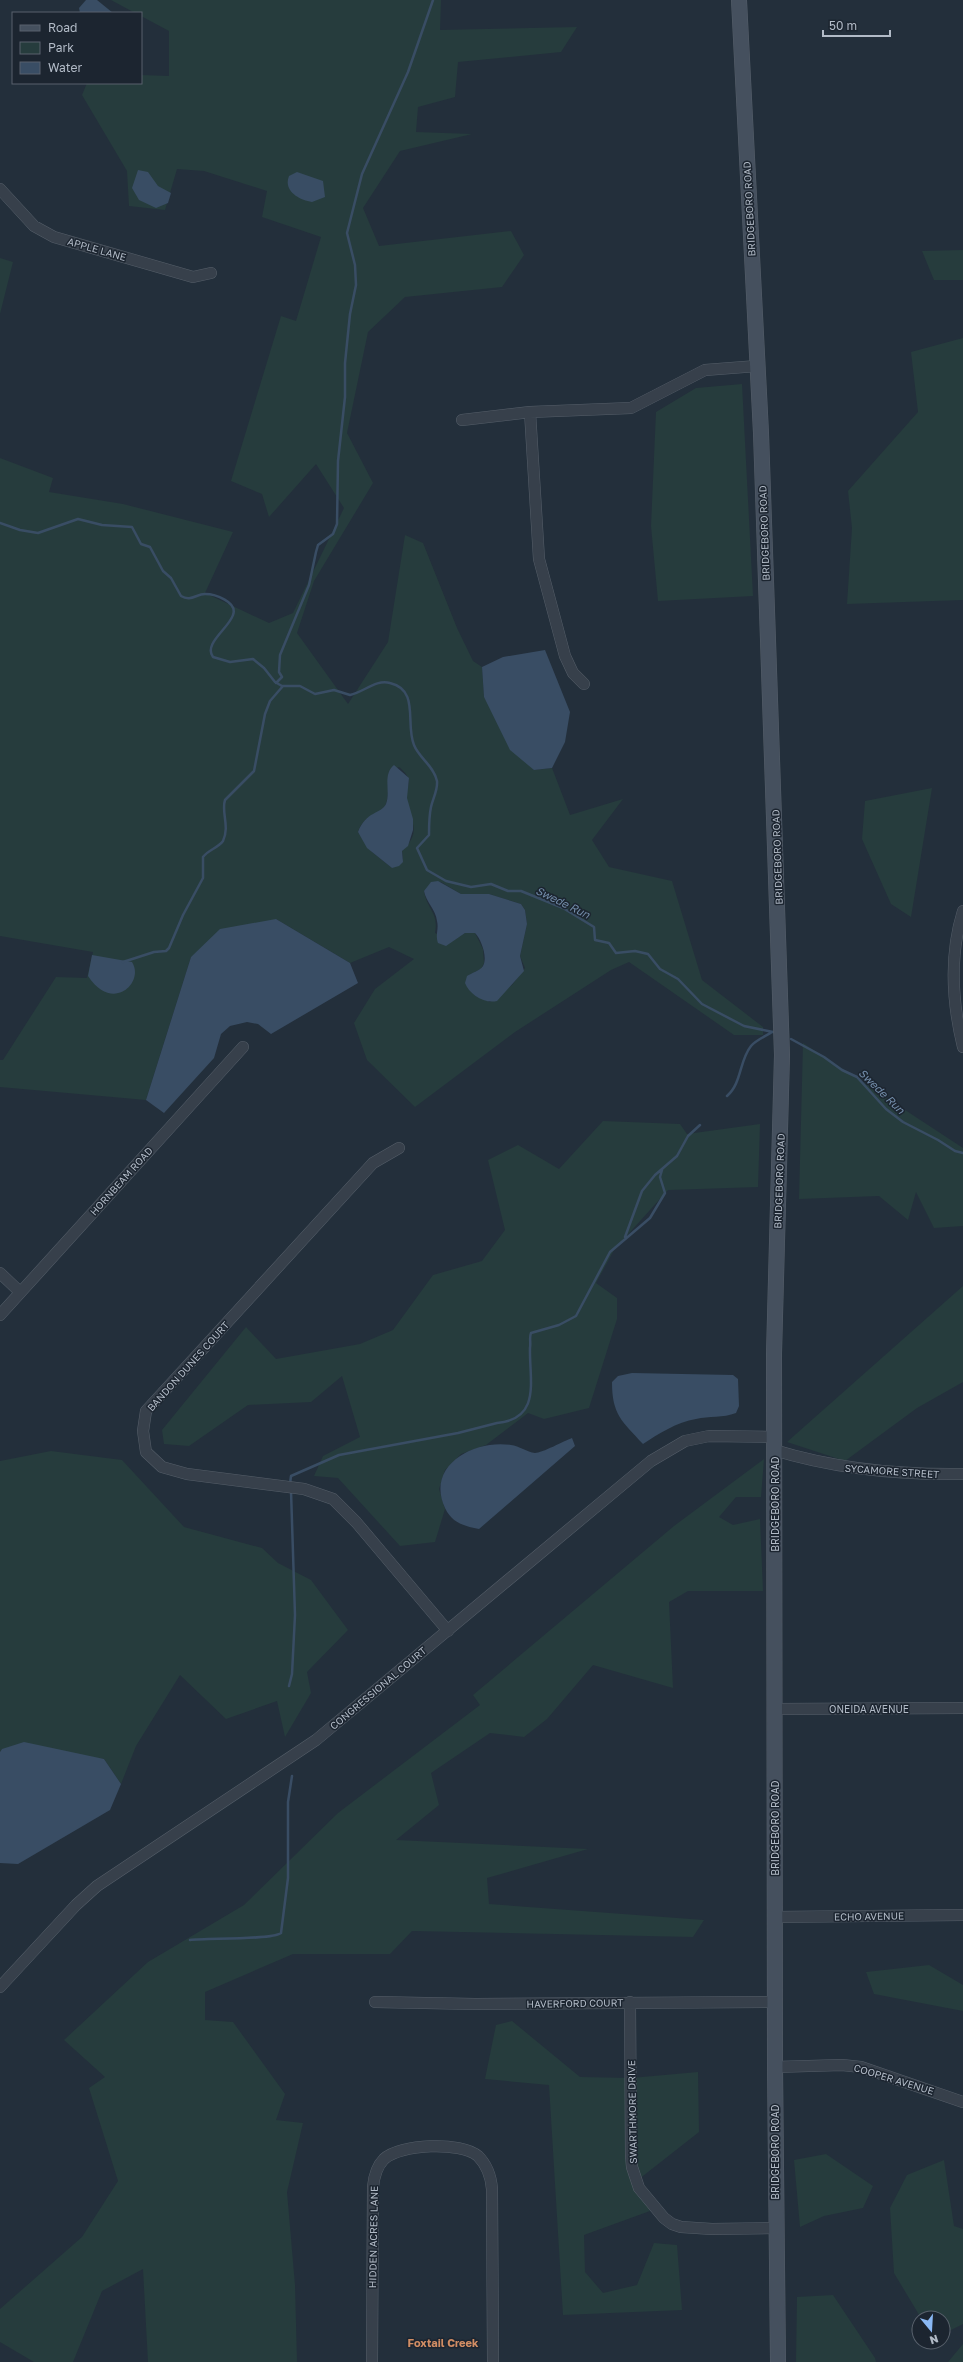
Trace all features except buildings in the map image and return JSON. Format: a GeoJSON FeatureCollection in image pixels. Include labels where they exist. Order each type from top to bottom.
{"type":"FeatureCollection","features":[{"type":"Feature","properties":{"kind":"main road","name":"BRIDGEBORO ROAD"},"geometry":{"type":"LineString","coordinates":[[739,0],[757,366],[778,889],[782,1055],[774,1444],[774,2068],[778,2362]]}},
{"type":"Feature","properties":{"kind":"street","name":"APPLE LANE"},"geometry":{"type":"LineString","coordinates":[[0,189],[34,226],[54,237],[193,277],[210,273]]}},
{"type":"Feature","properties":{"kind":"street"},"geometry":{"type":"LineString","coordinates":[[462,420],[530,412],[631,408],[705,370],[757,366]]}},
{"type":"Feature","properties":{"kind":"street"},"geometry":{"type":"LineString","coordinates":[[530,412],[539,559],[565,656],[573,673],[584,684]]}},
{"type":"Feature","properties":{"kind":"street"},"geometry":{"type":"LineString","coordinates":[[963,911],[959,925],[953,971],[956,1016],[963,1047]]}},
{"type":"Feature","properties":{"kind":"street","name":"HORNBEAM ROAD"},"geometry":{"type":"LineString","coordinates":[[0,1315],[243,1047]]}},
{"type":"Feature","properties":{"kind":"street","name":"BANDON DUNES COURT"},"geometry":{"type":"LineString","coordinates":[[400,1148],[373,1163],[146,1411],[142,1431],[146,1452],[162,1467],[188,1474],[304,1489],[333,1499],[356,1522],[448,1631]]}},
{"type":"Feature","properties":{"kind":"street"},"geometry":{"type":"LineString","coordinates":[[0,1273],[20,1292]]}},
{"type":"Feature","properties":{"kind":"street","name":"CONGRESSIONAL COURT"},"geometry":{"type":"LineString","coordinates":[[0,1987],[76,1904],[97,1886],[316,1740],[651,1460],[685,1441],[708,1436],[774,1444]]}},
{"type":"Feature","properties":{"kind":"street","name":"SYCAMORE STREET"},"geometry":{"type":"LineString","coordinates":[[774,1444],[810,1461],[846,1468],[909,1474],[963,1474]]}},
{"type":"Feature","properties":{"kind":"street","name":"ONEIDA AVENUE"},"geometry":{"type":"LineString","coordinates":[[775,1709],[963,1708]]}},
{"type":"Feature","properties":{"kind":"street","name":"ECHO AVENUE"},"geometry":{"type":"LineString","coordinates":[[774,1917],[963,1915]]}},
{"type":"Feature","properties":{"kind":"street","name":"HAVERFORD COURT"},"geometry":{"type":"LineString","coordinates":[[375,2002],[475,2004],[775,2002]]}},
{"type":"Feature","properties":{"kind":"street","name":"SWARTHMORE DRIVE"},"geometry":{"type":"LineString","coordinates":[[630,2002],[631,2155],[632,2167],[639,2188],[664,2218],[681,2227],[776,2228]]}},
{"type":"Feature","properties":{"kind":"street","name":"COOPER AVENUE"},"geometry":{"type":"LineString","coordinates":[[774,2068],[838,2065],[861,2067],[963,2102]]}},
{"type":"Feature","properties":{"kind":"street","name":"HIDDEN ACRES LANE"},"geometry":{"type":"LineString","coordinates":[[372,2362],[373,2187],[375,2176],[383,2160],[388,2156],[403,2149],[418,2148],[465,2150],[478,2156],[489,2172],[492,2189],[493,2362]]}},
{"type":"Feature","properties":{"kind":"green space"},"geometry":{"type":"Polygon","coordinates":[[[111,0],[441,0],[440,30],[577,27],[561,52],[458,62],[455,97],[418,107],[416,132],[472,134],[400,151],[363,208],[379,246],[511,231],[524,255],[502,287],[405,297],[368,332],[347,433],[373,483],[314,581],[297,633],[348,704],[388,642],[405,535],[423,543],[457,628],[473,661],[482,667],[484,697],[534,770],[552,768],[570,815],[623,799],[592,840],[609,867],[672,881],[702,980],[763,1027],[763,1035],[734,1035],[629,962],[611,970],[515,1032],[415,1107],[367,1060],[354,1023],[375,989],[414,959],[389,947],[350,963],[276,919],[191,957],[146,1100],[0,1087],[0,1060],[3,1060],[56,977],[87,978],[93,952],[0,936],[0,458],[53,478],[49,492],[123,504],[233,532],[205,593],[269,623],[293,613],[344,508],[316,464],[269,517],[262,494],[231,481],[281,316],[296,321],[321,237],[262,217],[267,191],[204,171],[177,169],[165,210],[129,206],[127,171],[82,95],[87,84],[142,84],[142,75],[169,76],[169,31],[142,17],[142,12],[133,12],[111,0]],[[399,767],[389,772],[387,802],[385,806],[368,818],[358,832],[372,852],[392,868],[403,859],[402,851],[412,838],[414,832],[414,826],[407,800],[409,783],[404,772],[399,767]],[[441,882],[424,891],[425,897],[434,915],[436,926],[435,933],[452,941],[465,933],[475,933],[483,949],[484,963],[481,969],[469,975],[476,996],[490,1002],[512,985],[525,968],[520,956],[527,924],[525,910],[521,904],[489,894],[461,894],[441,882]]]}},
{"type":"Feature","properties":{"kind":"green space"},"geometry":{"type":"Polygon","coordinates":[[[963,250],[963,280],[934,280],[922,251],[963,250]]]}},
{"type":"Feature","properties":{"kind":"green space"},"geometry":{"type":"Polygon","coordinates":[[[0,258],[13,262],[0,314],[0,258]]]}},
{"type":"Feature","properties":{"kind":"green space"},"geometry":{"type":"Polygon","coordinates":[[[963,338],[963,600],[847,604],[852,528],[848,491],[918,412],[911,352],[963,338]]]}},
{"type":"Feature","properties":{"kind":"green space"},"geometry":{"type":"Polygon","coordinates":[[[742,384],[753,596],[658,601],[651,526],[656,412],[696,388],[742,384]]]}},
{"type":"Feature","properties":{"kind":"green space"},"geometry":{"type":"Polygon","coordinates":[[[932,788],[911,917],[891,904],[862,839],[865,801],[932,788]]]}},
{"type":"Feature","properties":{"kind":"green space"},"geometry":{"type":"Polygon","coordinates":[[[803,1043],[963,1148],[963,1226],[934,1228],[916,1192],[908,1220],[879,1196],[799,1199],[803,1043]]]}},
{"type":"Feature","properties":{"kind":"green space"},"geometry":{"type":"Polygon","coordinates":[[[603,1121],[680,1124],[687,1134],[760,1124],[758,1187],[668,1190],[614,1250],[596,1283],[617,1298],[617,1319],[589,1408],[544,1419],[528,1413],[486,1445],[461,1454],[445,1470],[439,1489],[445,1509],[435,1542],[400,1546],[338,1478],[314,1476],[323,1456],[360,1437],[342,1376],[311,1402],[248,1405],[189,1446],[164,1444],[162,1430],[246,1327],[276,1359],[360,1344],[393,1330],[433,1275],[482,1261],[505,1230],[488,1160],[518,1145],[559,1169],[603,1121]]]}},
{"type":"Feature","properties":{"kind":"green space"},"geometry":{"type":"Polygon","coordinates":[[[963,1286],[963,1382],[917,1408],[845,1461],[787,1442],[963,1286]]]}},
{"type":"Feature","properties":{"kind":"green space"},"geometry":{"type":"Polygon","coordinates":[[[51,1451],[122,1460],[184,1527],[262,1548],[278,1563],[311,1580],[348,1630],[307,1672],[311,1693],[285,1737],[277,1701],[226,1719],[180,1675],[136,1746],[121,1784],[104,1759],[2,1749],[0,1752],[0,1461],[51,1451]]]}},
{"type":"Feature","properties":{"kind":"green space"},"geometry":{"type":"Polygon","coordinates":[[[764,1459],[761,1497],[736,1497],[719,1517],[733,1525],[760,1519],[763,1591],[688,1591],[669,1602],[673,1688],[593,1665],[547,1719],[524,1737],[490,1733],[431,1773],[439,1805],[396,1840],[588,1849],[487,1878],[489,1904],[704,1920],[693,1937],[412,1931],[390,1954],[293,1954],[205,1992],[205,2020],[233,2022],[285,2094],[276,2120],[303,2123],[287,2192],[295,2285],[297,2362],[148,2362],[143,2269],[102,2291],[73,2362],[34,2362],[0,2342],[0,2309],[82,2237],[118,2181],[89,2088],[105,2077],[64,2040],[148,1962],[244,1905],[338,1813],[480,1705],[473,1695],[674,1526],[764,1459]]]}},
{"type":"Feature","properties":{"kind":"green space"},"geometry":{"type":"Polygon","coordinates":[[[929,1965],[963,1985],[963,2011],[874,1994],[866,1972],[929,1965]]]}},
{"type":"Feature","properties":{"kind":"green space"},"geometry":{"type":"Polygon","coordinates":[[[512,2021],[580,2077],[631,2078],[698,2072],[699,2132],[634,2183],[650,2211],[584,2235],[585,2272],[603,2293],[637,2285],[654,2243],[677,2245],[682,2310],[563,2315],[549,2085],[485,2079],[496,2025],[512,2021]]]}},
{"type":"Feature","properties":{"kind":"green space"},"geometry":{"type":"Polygon","coordinates":[[[826,2154],[873,2186],[863,2208],[824,2216],[800,2227],[794,2160],[826,2154]]]}},
{"type":"Feature","properties":{"kind":"green space"},"geometry":{"type":"Polygon","coordinates":[[[944,2160],[954,2226],[963,2229],[963,2324],[951,2330],[951,2310],[916,2310],[894,2273],[890,2208],[907,2175],[944,2160]]]}},
{"type":"Feature","properties":{"kind":"green space"},"geometry":{"type":"Polygon","coordinates":[[[833,2295],[875,2358],[876,2362],[796,2362],[797,2297],[833,2295]]]}},
{"type":"Feature","properties":{"kind":"green space"},"geometry":{"type":"Polygon","coordinates":[[[963,2344],[963,2362],[948,2362],[963,2344]]]}},
{"type":"Feature","properties":{"kind":"water"},"geometry":{"type":"Polygon","coordinates":[[[86,0],[97,0],[112,12],[80,12],[79,8],[86,0]]]}},
{"type":"Feature","properties":{"kind":"water"},"geometry":{"type":"Polygon","coordinates":[[[138,170],[148,172],[158,186],[171,193],[168,203],[156,208],[139,200],[132,188],[138,170]]]}},
{"type":"Feature","properties":{"kind":"water"},"geometry":{"type":"Polygon","coordinates":[[[297,172],[323,181],[325,197],[312,202],[297,197],[293,194],[288,186],[288,181],[289,176],[297,172]]]}},
{"type":"Feature","properties":{"kind":"water"},"geometry":{"type":"Polygon","coordinates":[[[545,650],[570,712],[565,742],[552,768],[534,770],[510,750],[484,697],[482,667],[503,657],[545,650]]]}},
{"type":"Feature","properties":{"kind":"water"},"geometry":{"type":"Polygon","coordinates":[[[394,765],[409,778],[407,798],[413,819],[413,830],[408,846],[402,851],[403,862],[399,866],[392,868],[367,848],[358,832],[365,820],[381,810],[386,804],[388,794],[388,773],[394,765]]]}},
{"type":"Feature","properties":{"kind":"water"},"geometry":{"type":"Polygon","coordinates":[[[438,881],[461,894],[489,894],[521,904],[525,910],[527,924],[520,956],[524,971],[497,1001],[492,1002],[482,1000],[470,991],[465,983],[467,976],[483,966],[485,958],[483,948],[475,933],[465,933],[446,946],[438,943],[436,917],[424,891],[431,882],[438,881]]]}},
{"type":"Feature","properties":{"kind":"water"},"geometry":{"type":"Polygon","coordinates":[[[276,919],[350,963],[358,983],[271,1034],[258,1024],[247,1022],[230,1026],[221,1034],[214,1058],[164,1113],[146,1100],[191,957],[220,929],[276,919]]]}},
{"type":"Feature","properties":{"kind":"water"},"geometry":{"type":"Polygon","coordinates":[[[92,955],[132,962],[135,970],[134,978],[130,985],[124,991],[116,994],[107,993],[98,987],[88,976],[92,955]]]}},
{"type":"Feature","properties":{"kind":"water"},"geometry":{"type":"Polygon","coordinates":[[[632,1373],[733,1375],[738,1379],[739,1406],[736,1413],[731,1415],[701,1418],[682,1423],[661,1432],[643,1444],[620,1417],[616,1410],[612,1393],[612,1382],[618,1376],[632,1373]]]}},
{"type":"Feature","properties":{"kind":"water"},"geometry":{"type":"Polygon","coordinates":[[[572,1438],[575,1446],[479,1529],[468,1527],[459,1523],[451,1517],[445,1508],[441,1493],[442,1479],[448,1468],[457,1458],[469,1451],[483,1446],[497,1444],[511,1445],[535,1453],[572,1438]]]}},
{"type":"Feature","properties":{"kind":"water"},"geometry":{"type":"Polygon","coordinates":[[[24,1742],[104,1759],[121,1784],[110,1810],[18,1864],[0,1863],[0,1752],[2,1749],[24,1742]]]}},
{"type":"Feature","properties":{"kind":"waterway"},"geometry":{"type":"LineString","coordinates":[[276,683],[282,677],[279,672],[280,655],[309,585],[318,545],[333,534],[337,524],[338,461],[345,397],[345,363],[350,314],[356,285],[355,265],[347,233],[362,174],[408,72],[433,0]]}},
{"type":"Feature","properties":{"kind":"waterway","name":"Swede Run"},"geometry":{"type":"LineString","coordinates":[[0,523],[20,530],[38,533],[78,519],[102,525],[132,527],[141,544],[150,547],[163,571],[171,578],[181,596],[188,598],[202,594],[209,594],[220,597],[232,606],[234,610],[231,620],[211,647],[213,657],[230,662],[253,659],[264,668],[275,682],[282,686],[300,686],[315,694],[334,690],[350,695],[375,684],[385,682],[399,687],[405,693],[408,700],[412,737],[416,750],[430,766],[437,781],[436,791],[430,810],[429,835],[417,848],[427,870],[446,881],[471,887],[491,884],[508,891],[521,891],[563,908],[594,927],[595,940],[609,943],[616,953],[635,951],[648,954],[660,969],[678,979],[702,1004],[744,1026],[773,1032]]}},
{"type":"Feature","properties":{"kind":"waterway"},"geometry":{"type":"LineString","coordinates":[[123,962],[154,952],[166,951],[169,948],[183,915],[203,878],[203,857],[223,841],[226,830],[224,809],[225,800],[254,771],[265,714],[270,701],[283,686]]}},
{"type":"Feature","properties":{"kind":"waterway"},"geometry":{"type":"LineString","coordinates":[[727,1096],[735,1085],[744,1058],[751,1046],[772,1032]]}},
{"type":"Feature","properties":{"kind":"waterway","name":"Swede Run"},"geometry":{"type":"LineString","coordinates":[[791,1039],[824,1057],[842,1070],[857,1077],[886,1109],[903,1122],[938,1140],[955,1151],[963,1153]]}},
{"type":"Feature","properties":{"kind":"waterway"},"geometry":{"type":"LineString","coordinates":[[625,1237],[642,1191],[655,1175],[677,1156],[688,1136],[700,1125]]}},
{"type":"Feature","properties":{"kind":"waterway"},"geometry":{"type":"LineString","coordinates":[[290,1484],[291,1476],[339,1455],[458,1433],[511,1420],[521,1414],[527,1406],[530,1396],[531,1333],[559,1325],[576,1316],[610,1252],[650,1218],[665,1193],[660,1177],[662,1170]]}},
{"type":"Feature","properties":{"kind":"waterway"},"geometry":{"type":"LineString","coordinates":[[289,1686],[292,1674],[295,1615],[291,1491]]}},
{"type":"Feature","properties":{"kind":"waterway"},"geometry":{"type":"LineString","coordinates":[[190,1940],[253,1938],[281,1933],[288,1878],[288,1802],[292,1776]]}},
{"type":"Feature","properties":{"kind":"district","name":"Foxtail Creek"},"geometry":{"type":"Point","coordinates":[443,2342]}}]}
